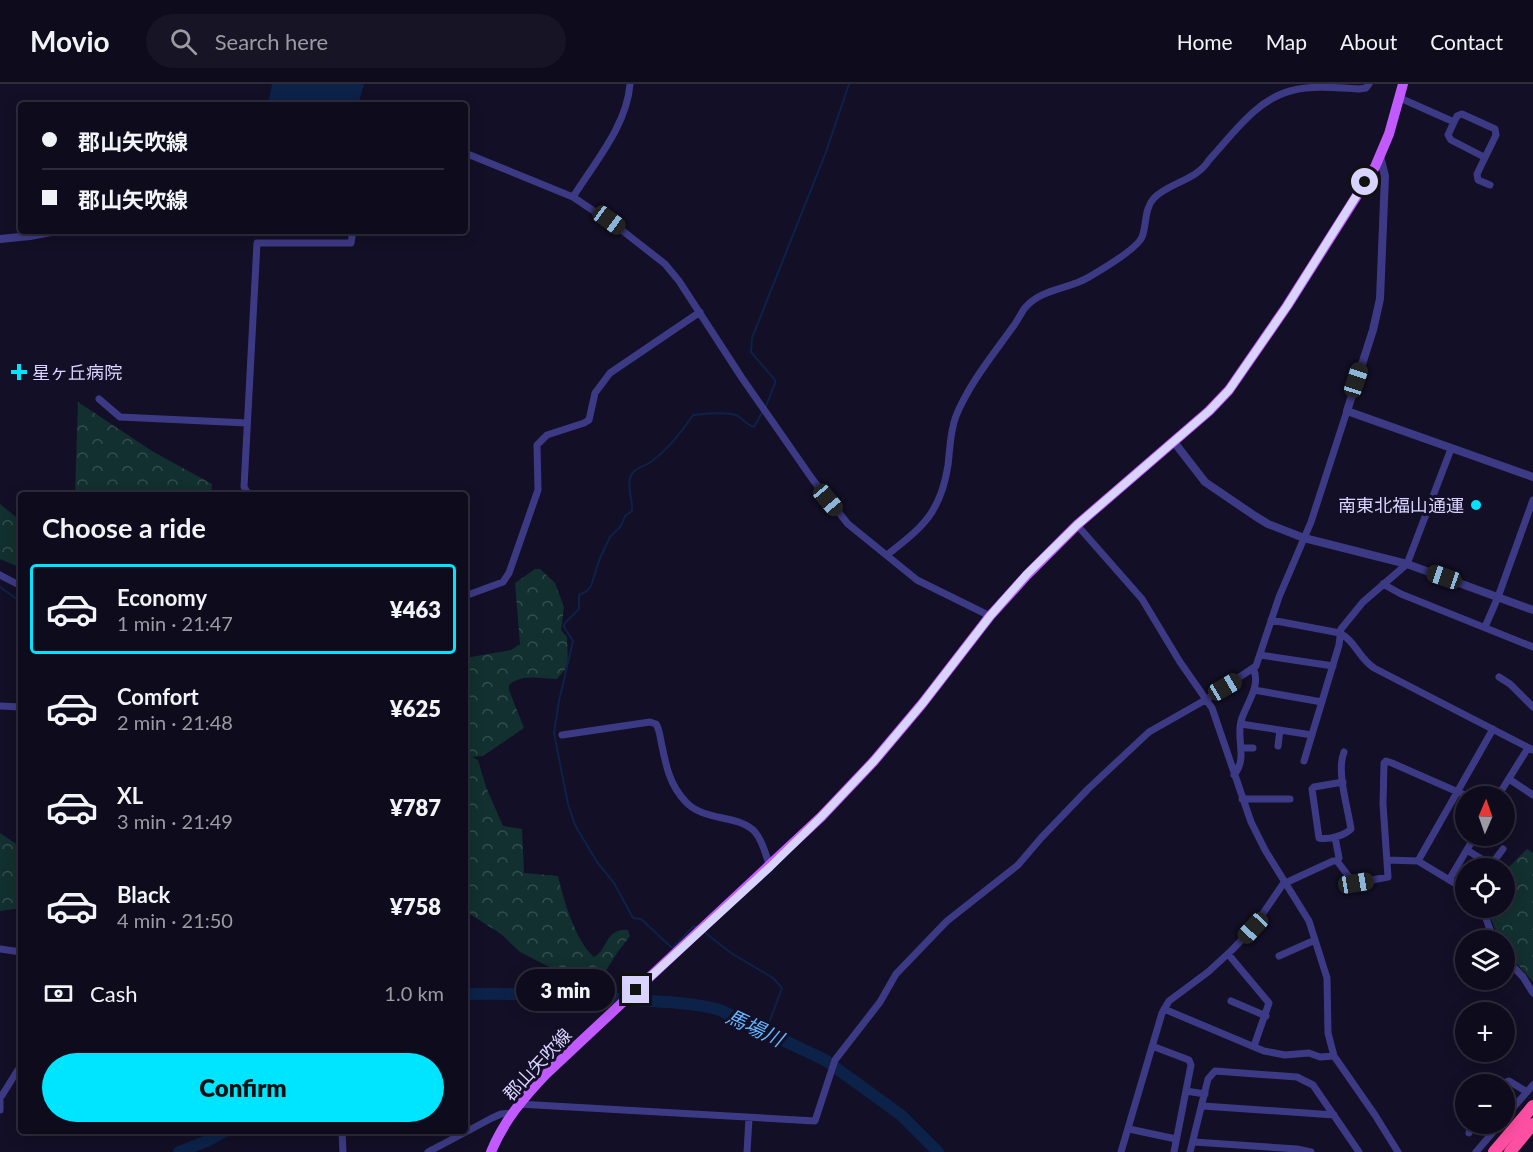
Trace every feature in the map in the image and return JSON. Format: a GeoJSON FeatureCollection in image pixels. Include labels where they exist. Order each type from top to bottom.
{"type":"FeatureCollection","features":[{"type":"Feature","properties":{"kind":"highway"},"geometry":{"type":"LineString","coordinates":[[1494,1152],[1533,1106]]}},
{"type":"Feature","properties":{"kind":"highway"},"geometry":{"type":"LineString","coordinates":[[1510,1152],[1533,1124]]}},
{"type":"Feature","properties":{"kind":"main road","name":"郡山矢吹線"},"geometry":{"type":"LineString","coordinates":[[491,1152],[516,1109],[546,1074],[770,867],[874,761],[922,704],[990,616],[1027,574],[1077,525],[1209,411],[1229,390],[1287,306],[1380,156],[1404,84]]}},
{"type":"Feature","properties":{"kind":"street"},"geometry":{"type":"LineString","coordinates":[[573,197],[621,121],[628,105],[630,84]]}},
{"type":"Feature","properties":{"kind":"street"},"geometry":{"type":"LineString","coordinates":[[887,555],[928,519],[936,507],[944,490],[952,426],[958,411],[973,383],[1025,308],[1042,295],[1087,279],[1136,245],[1143,233],[1147,211],[1154,198],[1164,190],[1204,169],[1209,160],[1254,112],[1272,98],[1297,89],[1359,89],[1366,88],[1369,84]]}},
{"type":"Feature","properties":{"kind":"street"},"geometry":{"type":"LineString","coordinates":[[1400,98],[1454,122]]}},
{"type":"Feature","properties":{"kind":"street"},"geometry":{"type":"LineString","coordinates":[[1484,156],[1451,140],[1448,135],[1457,116],[1462,114],[1494,129],[1496,135],[1477,174],[1478,180],[1490,185]]}},
{"type":"Feature","properties":{"kind":"street"},"geometry":{"type":"LineString","coordinates":[[468,154],[573,197],[619,228],[664,264],[679,281],[742,378],[828,500],[848,524],[899,567],[925,585],[990,616]]}},
{"type":"Feature","properties":{"kind":"street"},"geometry":{"type":"LineString","coordinates":[[468,1131],[516,1109],[815,1121],[835,1060],[880,1002],[896,974],[947,921],[1018,865],[1041,838],[1133,745],[1170,718],[1207,699],[1253,668],[1304,538],[1373,330],[1380,299],[1385,177],[1380,156]]}},
{"type":"Feature","properties":{"kind":"street"},"geometry":{"type":"LineString","coordinates":[[0,238],[40,234]]}},
{"type":"Feature","properties":{"kind":"street"},"geometry":{"type":"LineString","coordinates":[[246,492],[244,489],[257,243],[351,243],[352,234]]}},
{"type":"Feature","properties":{"kind":"street"},"geometry":{"type":"LineString","coordinates":[[468,595],[503,582],[509,573],[538,490],[537,450],[540,441],[547,435],[589,420],[595,393],[610,373],[700,312]]}},
{"type":"Feature","properties":{"kind":"street"},"geometry":{"type":"LineString","coordinates":[[99,399],[120,417],[247,423]]}},
{"type":"Feature","properties":{"kind":"street"},"geometry":{"type":"LineString","coordinates":[[1347,411],[1533,477]]}},
{"type":"Feature","properties":{"kind":"street"},"geometry":{"type":"LineString","coordinates":[[1174,442],[1199,475],[1213,489],[1262,520],[1304,538],[1407,564],[1533,610]]}},
{"type":"Feature","properties":{"kind":"street"},"geometry":{"type":"LineString","coordinates":[[1304,761],[1339,645],[1340,633],[1363,603],[1407,564],[1451,449]]}},
{"type":"Feature","properties":{"kind":"street"},"geometry":{"type":"LineString","coordinates":[[1485,627],[1533,500]]}},
{"type":"Feature","properties":{"kind":"street"},"geometry":{"type":"LineString","coordinates":[[1077,525],[1142,599],[1180,662],[1212,708],[1242,799],[1265,850],[1309,921],[1316,940],[1327,978],[1328,1033],[1334,1056],[1376,1115],[1398,1152]]}},
{"type":"Feature","properties":{"kind":"street"},"geometry":{"type":"LineString","coordinates":[[0,575],[18,584]]}},
{"type":"Feature","properties":{"kind":"street"},"geometry":{"type":"LineString","coordinates":[[1383,584],[1401,594],[1533,647]]}},
{"type":"Feature","properties":{"kind":"street"},"geometry":{"type":"LineString","coordinates":[[1271,620],[1340,633],[1347,637],[1368,664],[1530,749],[1504,786]]}},
{"type":"Feature","properties":{"kind":"street"},"geometry":{"type":"LineString","coordinates":[[1260,655],[1333,666]]}},
{"type":"Feature","properties":{"kind":"street"},"geometry":{"type":"LineString","coordinates":[[1234,774],[1241,764],[1241,723],[1254,690],[1256,674],[1253,668]]}},
{"type":"Feature","properties":{"kind":"street"},"geometry":{"type":"LineString","coordinates":[[1499,677],[1510,684],[1533,707]]}},
{"type":"Feature","properties":{"kind":"street"},"geometry":{"type":"LineString","coordinates":[[1254,690],[1322,702]]}},
{"type":"Feature","properties":{"kind":"street"},"geometry":{"type":"LineString","coordinates":[[0,706],[18,707]]}},
{"type":"Feature","properties":{"kind":"street"},"geometry":{"type":"LineString","coordinates":[[562,735],[650,722],[656,724],[667,771],[682,798],[688,804],[714,818],[750,827],[761,843],[770,867]]}},
{"type":"Feature","properties":{"kind":"street"},"geometry":{"type":"LineString","coordinates":[[1241,723],[1312,735]]}},
{"type":"Feature","properties":{"kind":"street"},"geometry":{"type":"LineString","coordinates":[[1460,786],[1493,729]]}},
{"type":"Feature","properties":{"kind":"street"},"geometry":{"type":"LineString","coordinates":[[1278,746],[1280,730]]}},
{"type":"Feature","properties":{"kind":"street"},"geometry":{"type":"LineString","coordinates":[[1242,748],[1253,748]]}},
{"type":"Feature","properties":{"kind":"street"},"geometry":{"type":"LineString","coordinates":[[1343,782],[1312,789],[1319,838],[1335,837],[1351,829],[1341,760],[1344,752]]}},
{"type":"Feature","properties":{"kind":"street"},"geometry":{"type":"LineString","coordinates":[[1337,861],[1356,883],[1388,877],[1383,804],[1384,763],[1392,763],[1455,793]]}},
{"type":"Feature","properties":{"kind":"street"},"geometry":{"type":"LineString","coordinates":[[1509,779],[1533,795]]}},
{"type":"Feature","properties":{"kind":"street"},"geometry":{"type":"LineString","coordinates":[[1418,861],[1455,795]]}},
{"type":"Feature","properties":{"kind":"street"},"geometry":{"type":"LineString","coordinates":[[1242,799],[1290,799]]}},
{"type":"Feature","properties":{"kind":"street"},"geometry":{"type":"LineString","coordinates":[[1335,837],[1339,858],[1337,861]]}},
{"type":"Feature","properties":{"kind":"street"},"geometry":{"type":"LineString","coordinates":[[1449,880],[1469,846]]}},
{"type":"Feature","properties":{"kind":"street"},"geometry":{"type":"LineString","coordinates":[[1467,850],[1491,865],[1503,849]]}},
{"type":"Feature","properties":{"kind":"street"},"geometry":{"type":"LineString","coordinates":[[1388,860],[1418,861],[1455,884]]}},
{"type":"Feature","properties":{"kind":"street"},"geometry":{"type":"LineString","coordinates":[[1121,1152],[1152,1046],[1164,1009],[1169,1001],[1228,954],[1253,928],[1286,882],[1337,861]]}},
{"type":"Feature","properties":{"kind":"street"},"geometry":{"type":"LineString","coordinates":[[1279,956],[1316,940]]}},
{"type":"Feature","properties":{"kind":"street"},"geometry":{"type":"LineString","coordinates":[[0,949],[18,952]]}},
{"type":"Feature","properties":{"kind":"street"},"geometry":{"type":"LineString","coordinates":[[1228,954],[1268,999],[1269,1007],[1254,1046]]}},
{"type":"Feature","properties":{"kind":"street"},"geometry":{"type":"LineString","coordinates":[[1515,969],[1533,993]]}},
{"type":"Feature","properties":{"kind":"street"},"geometry":{"type":"LineString","coordinates":[[1231,1001],[1266,1016]]}},
{"type":"Feature","properties":{"kind":"street"},"geometry":{"type":"LineString","coordinates":[[1164,1009],[1254,1046],[1283,1055],[1309,1053],[1320,1057],[1334,1056]]}},
{"type":"Feature","properties":{"kind":"street"},"geometry":{"type":"LineString","coordinates":[[1152,1046],[1189,1060],[1191,1065],[1174,1152]]}},
{"type":"Feature","properties":{"kind":"street"},"geometry":{"type":"LineString","coordinates":[[0,1110],[0,1097],[18,1070]]}},
{"type":"Feature","properties":{"kind":"street"},"geometry":{"type":"LineString","coordinates":[[1190,1152],[1209,1076],[1215,1071],[1297,1077],[1313,1085],[1359,1152]]}},
{"type":"Feature","properties":{"kind":"street"},"geometry":{"type":"LineString","coordinates":[[1515,1085],[1527,1092]]}},
{"type":"Feature","properties":{"kind":"street"},"geometry":{"type":"LineString","coordinates":[[1515,1106],[1533,1085]]}},
{"type":"Feature","properties":{"kind":"street"},"geometry":{"type":"LineString","coordinates":[[1186,1090],[1205,1094]]}},
{"type":"Feature","properties":{"kind":"street"},"geometry":{"type":"LineString","coordinates":[[1203,1106],[1334,1115]]}},
{"type":"Feature","properties":{"kind":"street"},"geometry":{"type":"LineString","coordinates":[[747,1152],[749,1118]]}},
{"type":"Feature","properties":{"kind":"street"},"geometry":{"type":"LineString","coordinates":[[1129,1129],[1176,1139]]}},
{"type":"Feature","properties":{"kind":"street"},"geometry":{"type":"LineString","coordinates":[[342,1134],[343,1152]]}},
{"type":"Feature","properties":{"kind":"street"},"geometry":{"type":"LineString","coordinates":[[428,1152],[462,1134]]}},
{"type":"Feature","properties":{"kind":"street"},"geometry":{"type":"LineString","coordinates":[[1476,1152],[1491,1134]]}},
{"type":"Feature","properties":{"kind":"street"},"geometry":{"type":"LineString","coordinates":[[1194,1142],[1311,1152]]}},
{"type":"Feature","properties":{"kind":"green space"},"geometry":{"type":"Polygon","coordinates":[[[78,402],[152,451],[212,484],[211,492],[75,492],[78,402]]]}},
{"type":"Feature","properties":{"kind":"green space"},"geometry":{"type":"Polygon","coordinates":[[[0,504],[18,519],[18,567],[0,559],[0,504]]]}},
{"type":"Feature","properties":{"kind":"green space"},"geometry":{"type":"Polygon","coordinates":[[[535,569],[540,569],[555,583],[564,607],[561,630],[567,637],[568,666],[557,679],[526,678],[509,685],[524,728],[483,756],[472,757],[478,760],[486,787],[503,826],[522,829],[524,873],[558,876],[571,920],[587,950],[594,957],[599,954],[615,932],[628,930],[630,936],[599,982],[586,987],[573,987],[557,971],[520,952],[501,934],[468,913],[468,657],[511,650],[520,644],[515,583],[535,569]]]}},
{"type":"Feature","properties":{"kind":"green space"},"geometry":{"type":"Polygon","coordinates":[[[0,833],[18,845],[18,908],[0,911],[0,833]]]}},
{"type":"Feature","properties":{"kind":"green space"},"geometry":{"type":"Polygon","coordinates":[[[1527,849],[1533,853],[1533,982],[1515,961],[1515,930],[1496,930],[1490,918],[1515,918],[1515,861],[1527,849]]]}},
{"type":"Feature","properties":{"kind":"water"},"geometry":{"type":"Polygon","coordinates":[[[272,84],[364,84],[359,102],[269,102],[272,84]]]}},
{"type":"Feature","properties":{"kind":"waterway"},"geometry":{"type":"LineString","coordinates":[[766,406],[775,380],[751,352],[752,338],[826,152],[849,84]]}},
{"type":"Feature","properties":{"kind":"waterway"},"geometry":{"type":"LineString","coordinates":[[698,928],[694,926],[672,948],[641,919],[633,918],[614,883],[597,862],[575,825],[568,804],[554,733],[573,641],[564,624],[579,609],[579,595],[591,586],[610,537],[621,526],[625,516],[632,511],[629,482],[632,474],[663,451],[693,415],[734,414],[754,427],[763,411]]}},
{"type":"Feature","properties":{"kind":"waterway"},"geometry":{"type":"LineString","coordinates":[[0,587],[18,600]]}},
{"type":"Feature","properties":{"kind":"waterway"},"geometry":{"type":"LineString","coordinates":[[703,931],[731,953],[773,978],[782,988],[766,1031]]}},
{"type":"Feature","properties":{"kind":"waterway","name":"馬場川"},"geometry":{"type":"LineString","coordinates":[[468,994],[591,997],[699,1005],[720,1010],[825,1060],[901,1115],[938,1152]]}},
{"type":"Feature","properties":{"kind":"waterway","name":"馬場川"},"geometry":{"type":"LineString","coordinates":[[179,1152],[220,1134]]}},
{"type":"Feature","properties":{"kind":"place","name":"星ヶ丘病院"},"geometry":{"type":"Point","coordinates":[19,372]}},
{"type":"Feature","properties":{"kind":"place","name":"南東北福山通運"},"geometry":{"type":"Point","coordinates":[1476,505]}},
{"type":"Feature","properties":{"kind":"route"},"geometry":{"type":"LineString","coordinates":[[636,990],[770,867],[874,761],[922,704],[990,616],[1027,574],[1077,525],[1209,411],[1229,390],[1287,306],[1365,182]]}}]}
